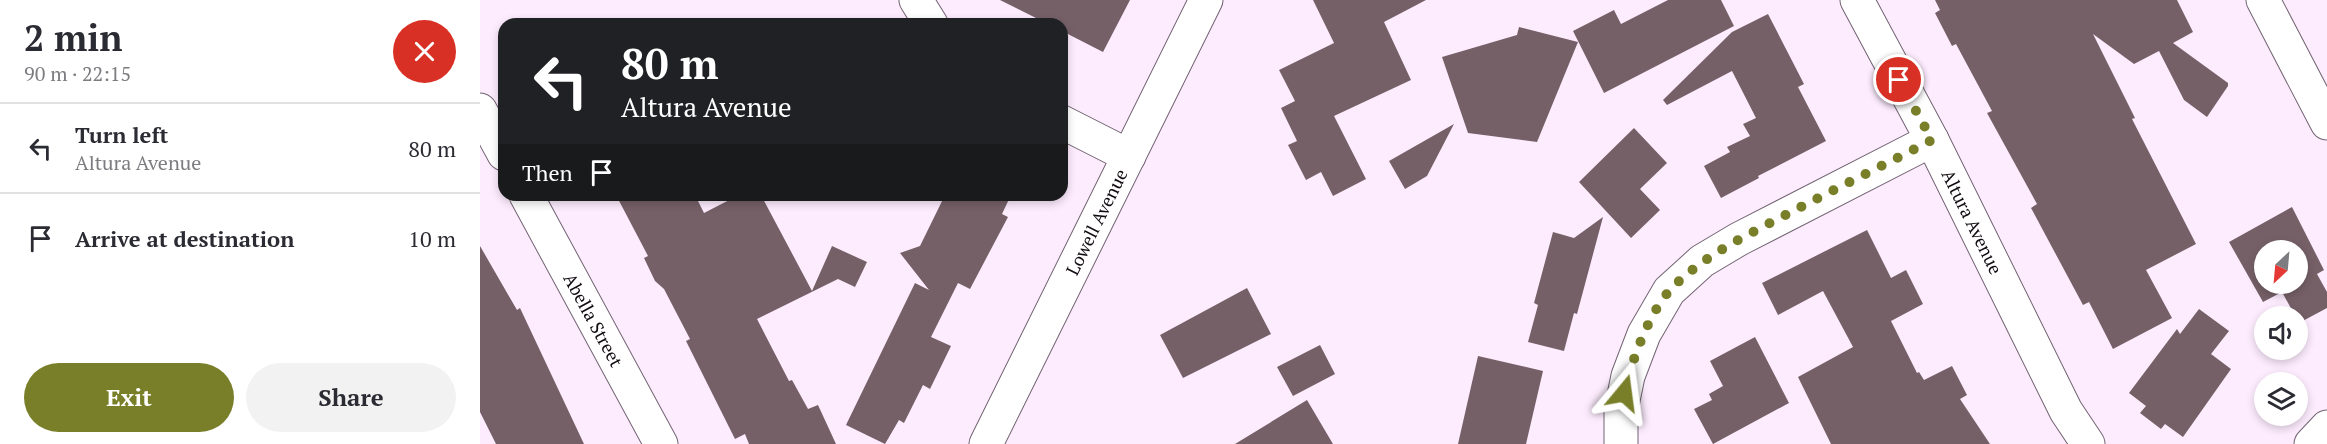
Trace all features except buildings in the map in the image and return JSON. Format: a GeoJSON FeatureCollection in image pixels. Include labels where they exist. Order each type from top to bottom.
{"type":"FeatureCollection","features":[{"type":"Feature","properties":{"kind":"street"},"geometry":{"type":"LineString","coordinates":[[916,0],[927,18]]}},
{"type":"Feature","properties":{"kind":"street","name":"Lowell Avenue"},"geometry":{"type":"LineString","coordinates":[[986,444],[1206,0]]}},
{"type":"Feature","properties":{"kind":"street","name":"Altura Avenue"},"geometry":{"type":"LineString","coordinates":[[1857,0],[1932,140],[2066,411],[2088,444]]}},
{"type":"Feature","properties":{"kind":"street"},"geometry":{"type":"LineString","coordinates":[[2263,0],[2327,123]]}},
{"type":"Feature","properties":{"kind":"street"},"geometry":{"type":"LineString","coordinates":[[480,110],[498,143]]}},
{"type":"Feature","properties":{"kind":"street"},"geometry":{"type":"LineString","coordinates":[[1068,125],[1129,156]]}},
{"type":"Feature","properties":{"kind":"street"},"geometry":{"type":"LineString","coordinates":[[1621,444],[1621,410],[1628,376],[1644,334],[1669,291],[1702,261],[1739,239],[1932,140]]}},
{"type":"Feature","properties":{"kind":"street","name":"Abella Street"},"geometry":{"type":"LineString","coordinates":[[529,201],[661,444]]}},
{"type":"Feature","properties":{"kind":"street"},"geometry":{"type":"LineString","coordinates":[[2311,444],[2327,427]]}},
{"type":"Feature","properties":{"kind":"route"},"geometry":{"type":"LineString","coordinates":[[1624,393],[1628,376],[1652,319],[1669,291],[1702,261],[1739,239],[1932,140],[1899,80]]}}]}
